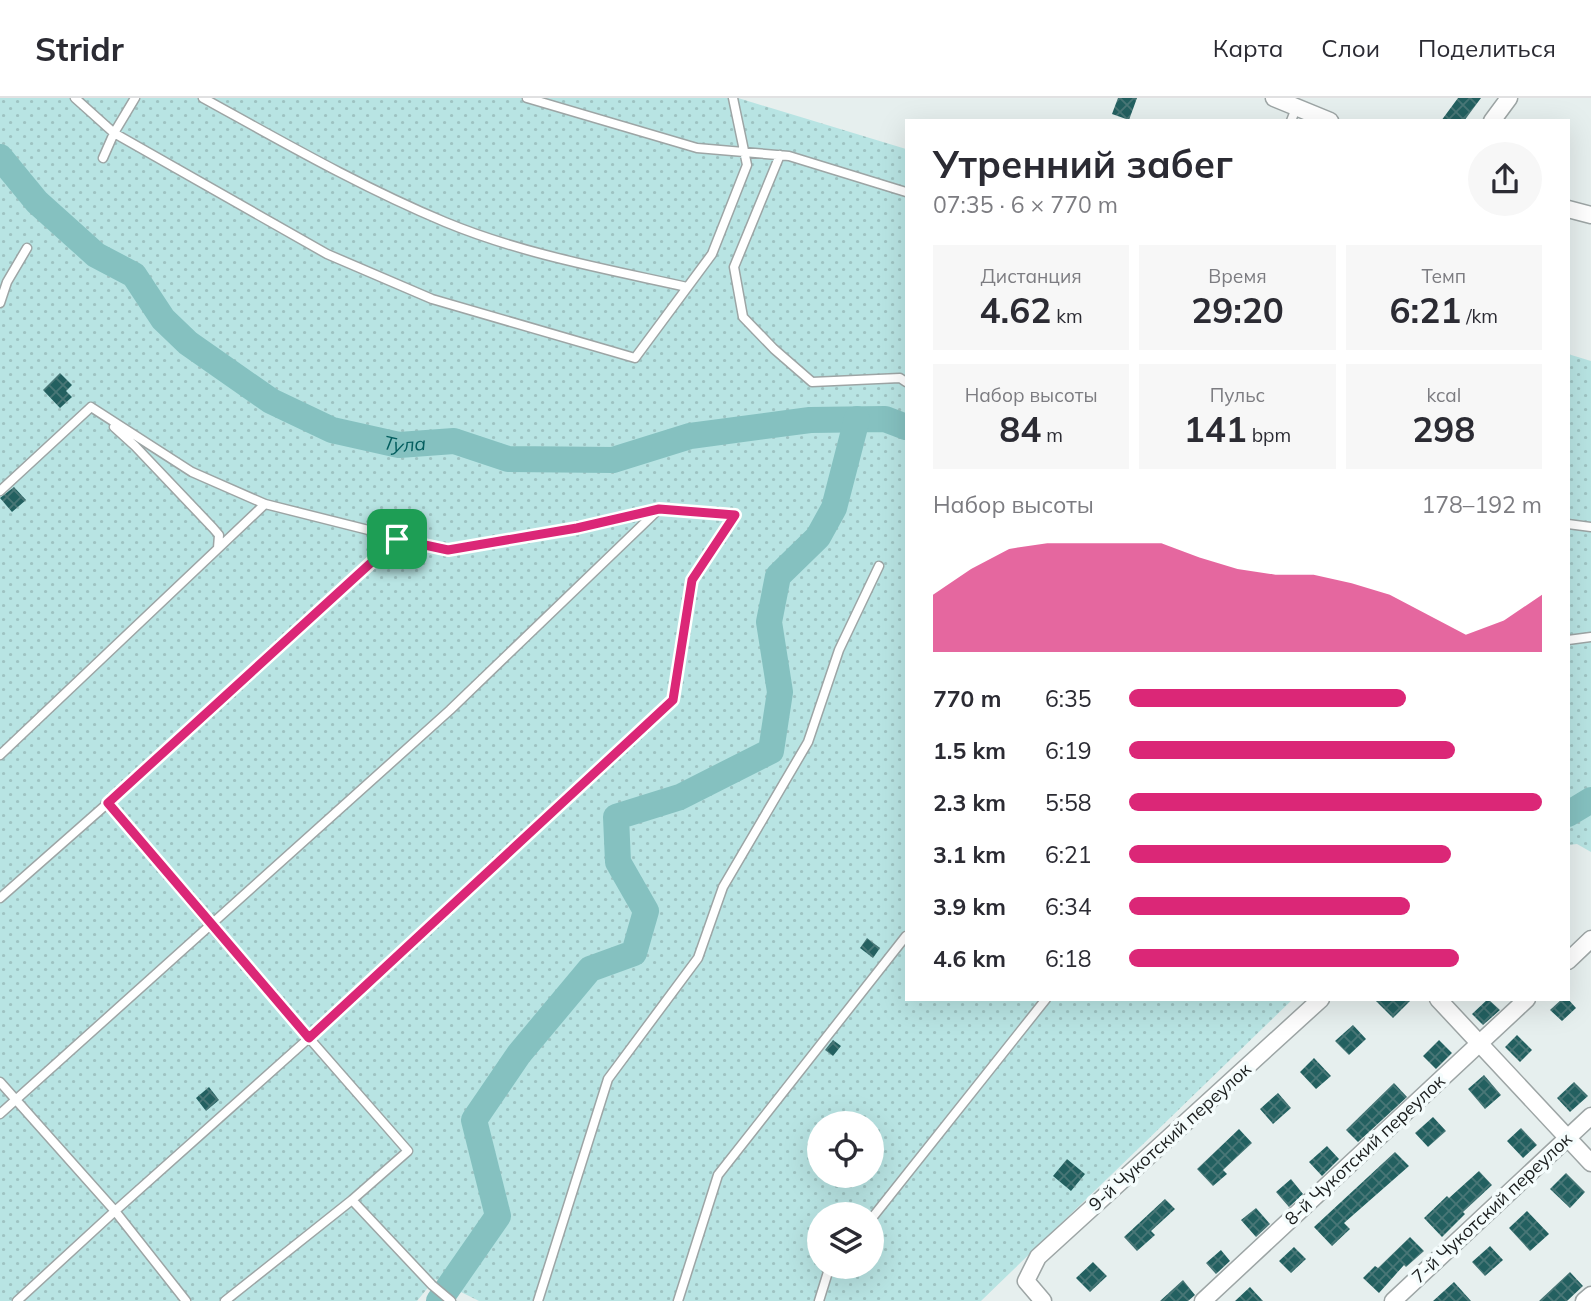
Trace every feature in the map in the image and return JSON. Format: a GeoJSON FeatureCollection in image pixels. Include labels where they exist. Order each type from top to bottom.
{"type":"FeatureCollection","features":[{"type":"Feature","properties":{"kind":"street"},"geometry":{"type":"LineString","coordinates":[[1274,98],[1325,119]]}},
{"type":"Feature","properties":{"kind":"street"},"geometry":{"type":"LineString","coordinates":[[1493,119],[1509,98]]}},
{"type":"Feature","properties":{"kind":"street"},"geometry":{"type":"LineString","coordinates":[[1570,210],[1591,215]]}},
{"type":"Feature","properties":{"kind":"street"},"geometry":{"type":"LineString","coordinates":[[1570,959],[1591,939]]}},
{"type":"Feature","properties":{"kind":"street","name":"9-й Чукотский переулок"},"geometry":{"type":"LineString","coordinates":[[1043,1301],[1026,1281],[1038,1257],[1319,1001]]}},
{"type":"Feature","properties":{"kind":"street"},"geometry":{"type":"LineString","coordinates":[[1440,1001],[1591,1163]]}},
{"type":"Feature","properties":{"kind":"street","name":"8-й Чукотский переулок"},"geometry":{"type":"LineString","coordinates":[[1203,1301],[1525,1001]]}},
{"type":"Feature","properties":{"kind":"street","name":"7-й Чукотский переулок"},"geometry":{"type":"LineString","coordinates":[[1392,1301],[1591,1116]]}},
{"type":"Feature","properties":{"kind":"street"},"geometry":{"type":"LineString","coordinates":[[1584,1301],[1591,1295]]}},
{"type":"Feature","properties":{"kind":"lane"},"geometry":{"type":"LineString","coordinates":[[75,98],[114,133],[338,259],[432,299],[635,358],[712,254],[747,165],[733,98]]}},
{"type":"Feature","properties":{"kind":"lane"},"geometry":{"type":"LineString","coordinates":[[103,158],[135,98]]}},
{"type":"Feature","properties":{"kind":"lane"},"geometry":{"type":"LineString","coordinates":[[203,98],[345,177],[447,223],[552,257],[687,287]]}},
{"type":"Feature","properties":{"kind":"lane"},"geometry":{"type":"LineString","coordinates":[[527,98],[697,148],[780,155],[905,192]]}},
{"type":"Feature","properties":{"kind":"lane"},"geometry":{"type":"LineString","coordinates":[[780,155],[734,267],[743,317],[812,382],[900,378],[905,381]]}},
{"type":"Feature","properties":{"kind":"lane"},"geometry":{"type":"LineString","coordinates":[[0,303],[7,282],[27,248]]}},
{"type":"Feature","properties":{"kind":"lane"},"geometry":{"type":"LineString","coordinates":[[0,491],[91,407]]}},
{"type":"Feature","properties":{"kind":"lane"},"geometry":{"type":"LineString","coordinates":[[17,1301],[309,1038],[673,700],[692,580],[735,515],[659,509],[577,528],[448,550],[265,504],[192,472],[91,407]]}},
{"type":"Feature","properties":{"kind":"lane"},"geometry":{"type":"LineString","coordinates":[[91,407],[135,446],[213,527],[219,535],[218,548]]}},
{"type":"Feature","properties":{"kind":"lane"},"geometry":{"type":"LineString","coordinates":[[0,755],[265,504]]}},
{"type":"Feature","properties":{"kind":"lane"},"geometry":{"type":"LineString","coordinates":[[0,1114],[450,710],[659,509]]}},
{"type":"Feature","properties":{"kind":"lane"},"geometry":{"type":"LineString","coordinates":[[1570,524],[1591,527]]}},
{"type":"Feature","properties":{"kind":"lane"},"geometry":{"type":"LineString","coordinates":[[0,898],[397,539]]}},
{"type":"Feature","properties":{"kind":"lane"},"geometry":{"type":"LineString","coordinates":[[537,1301],[607,1080],[698,957],[723,887],[808,742],[839,650],[878,566]]}},
{"type":"Feature","properties":{"kind":"lane"},"geometry":{"type":"LineString","coordinates":[[1570,640],[1591,637]]}},
{"type":"Feature","properties":{"kind":"lane"},"geometry":{"type":"LineString","coordinates":[[108,803],[211,926],[408,1151],[352,1200],[225,1301]]}},
{"type":"Feature","properties":{"kind":"lane"},"geometry":{"type":"LineString","coordinates":[[678,1301],[718,1175],[905,937]]}},
{"type":"Feature","properties":{"kind":"lane"},"geometry":{"type":"LineString","coordinates":[[884,1203],[1044,1001]]}},
{"type":"Feature","properties":{"kind":"lane"},"geometry":{"type":"LineString","coordinates":[[0,1082],[115,1211],[187,1301]]}},
{"type":"Feature","properties":{"kind":"lane"},"geometry":{"type":"LineString","coordinates":[[352,1200],[432,1285],[452,1301]]}},
{"type":"Feature","properties":{"kind":"lane"},"geometry":{"type":"LineString","coordinates":[[819,1301],[826,1279]]}},
{"type":"Feature","properties":{"kind":"shaded area"},"geometry":{"type":"Polygon","coordinates":[[[0,98],[738,98],[905,149],[905,1001],[1291,1001],[981,1301],[479,1301],[435,1279],[417,1301],[0,1301],[0,98]]]}},
{"type":"Feature","properties":{"kind":"shaded area"},"geometry":{"type":"Polygon","coordinates":[[[1570,355],[1591,361],[1591,852],[1577,844],[1570,845],[1570,355]]]}},
{"type":"Feature","properties":{"kind":"building"},"geometry":{"type":"Polygon","coordinates":[[[1118,98],[1137,98],[1129,119],[1112,114],[1118,98]]]}},
{"type":"Feature","properties":{"kind":"building"},"geometry":{"type":"Polygon","coordinates":[[[1458,98],[1481,98],[1465,119],[1442,119],[1458,98]]]}},
{"type":"Feature","properties":{"kind":"building"},"geometry":{"type":"Polygon","coordinates":[[[60,373],[72,385],[66,391],[72,397],[60,408],[43,390],[60,373]]]}},
{"type":"Feature","properties":{"kind":"building"},"geometry":{"type":"Polygon","coordinates":[[[14,487],[26,500],[12,512],[0,498],[14,487]]]}},
{"type":"Feature","properties":{"kind":"building"},"geometry":{"type":"Polygon","coordinates":[[[867,938],[880,948],[873,958],[860,948],[867,938]]]}},
{"type":"Feature","properties":{"kind":"building"},"geometry":{"type":"Polygon","coordinates":[[[1376,1001],[1410,1001],[1393,1018],[1376,1001]]]}},
{"type":"Feature","properties":{"kind":"building"},"geometry":{"type":"Polygon","coordinates":[[[1486,1001],[1490,1001],[1500,1010],[1483,1025],[1472,1014],[1486,1001]]]}},
{"type":"Feature","properties":{"kind":"building"},"geometry":{"type":"Polygon","coordinates":[[[1560,1001],[1570,1001],[1576,1008],[1562,1021],[1550,1010],[1560,1001]]]}},
{"type":"Feature","properties":{"kind":"building"},"geometry":{"type":"Polygon","coordinates":[[[1353,1025],[1366,1039],[1349,1055],[1335,1041],[1353,1025]]]}},
{"type":"Feature","properties":{"kind":"building"},"geometry":{"type":"Polygon","coordinates":[[[1517,1035],[1532,1050],[1520,1062],[1505,1047],[1517,1035]]]}},
{"type":"Feature","properties":{"kind":"building"},"geometry":{"type":"Polygon","coordinates":[[[833,1040],[841,1046],[833,1056],[825,1050],[833,1040]]]}},
{"type":"Feature","properties":{"kind":"building"},"geometry":{"type":"Polygon","coordinates":[[[1439,1040],[1452,1053],[1436,1069],[1423,1056],[1439,1040]]]}},
{"type":"Feature","properties":{"kind":"building"},"geometry":{"type":"Polygon","coordinates":[[[1314,1058],[1331,1076],[1316,1089],[1300,1072],[1314,1058]]]}},
{"type":"Feature","properties":{"kind":"building"},"geometry":{"type":"Polygon","coordinates":[[[1484,1075],[1501,1095],[1485,1109],[1468,1089],[1484,1075]]]}},
{"type":"Feature","properties":{"kind":"building"},"geometry":{"type":"Polygon","coordinates":[[[1574,1082],[1588,1096],[1570,1112],[1557,1098],[1574,1082]]]}},
{"type":"Feature","properties":{"kind":"building"},"geometry":{"type":"Polygon","coordinates":[[[1394,1083],[1407,1097],[1358,1142],[1346,1130],[1394,1083]]]}},
{"type":"Feature","properties":{"kind":"building"},"geometry":{"type":"Polygon","coordinates":[[[209,1087],[219,1100],[206,1111],[196,1098],[209,1087]]]}},
{"type":"Feature","properties":{"kind":"building"},"geometry":{"type":"Polygon","coordinates":[[[1278,1093],[1291,1108],[1273,1124],[1260,1109],[1278,1093]]]}},
{"type":"Feature","properties":{"kind":"building"},"geometry":{"type":"Polygon","coordinates":[[[1433,1117],[1446,1131],[1428,1147],[1415,1133],[1433,1117]]]}},
{"type":"Feature","properties":{"kind":"building"},"geometry":{"type":"Polygon","coordinates":[[[1521,1128],[1537,1145],[1523,1158],[1507,1141],[1521,1128]]]}},
{"type":"Feature","properties":{"kind":"building"},"geometry":{"type":"Polygon","coordinates":[[[1239,1129],[1252,1143],[1223,1170],[1227,1174],[1213,1186],[1197,1169],[1239,1129]]]}},
{"type":"Feature","properties":{"kind":"building"},"geometry":{"type":"Polygon","coordinates":[[[1327,1146],[1339,1159],[1322,1176],[1309,1162],[1327,1146]]]}},
{"type":"Feature","properties":{"kind":"building"},"geometry":{"type":"Polygon","coordinates":[[[1395,1152],[1409,1166],[1344,1223],[1350,1229],[1332,1246],[1314,1227],[1395,1152]]]}},
{"type":"Feature","properties":{"kind":"building"},"geometry":{"type":"Polygon","coordinates":[[[1067,1159],[1085,1174],[1071,1191],[1053,1176],[1067,1159]]]}},
{"type":"Feature","properties":{"kind":"building"},"geometry":{"type":"Polygon","coordinates":[[[1479,1171],[1492,1185],[1463,1212],[1465,1214],[1442,1237],[1424,1218],[1479,1171]]]}},
{"type":"Feature","properties":{"kind":"building"},"geometry":{"type":"Polygon","coordinates":[[[1566,1173],[1585,1192],[1570,1208],[1550,1189],[1566,1173]]]}},
{"type":"Feature","properties":{"kind":"building"},"geometry":{"type":"Polygon","coordinates":[[[1291,1179],[1303,1194],[1289,1207],[1276,1192],[1291,1179]]]}},
{"type":"Feature","properties":{"kind":"building"},"geometry":{"type":"Polygon","coordinates":[[[1165,1199],[1175,1209],[1151,1231],[1155,1235],[1137,1251],[1124,1237],[1165,1199]]]}},
{"type":"Feature","properties":{"kind":"building"},"geometry":{"type":"Polygon","coordinates":[[[1256,1208],[1270,1224],[1256,1237],[1241,1220],[1256,1208]]]}},
{"type":"Feature","properties":{"kind":"building"},"geometry":{"type":"Polygon","coordinates":[[[1527,1211],[1549,1234],[1530,1251],[1509,1228],[1527,1211]]]}},
{"type":"Feature","properties":{"kind":"building"},"geometry":{"type":"Polygon","coordinates":[[[1410,1237],[1424,1251],[1406,1267],[1404,1265],[1379,1293],[1363,1278],[1375,1266],[1378,1268],[1410,1237]]]}},
{"type":"Feature","properties":{"kind":"building"},"geometry":{"type":"Polygon","coordinates":[[[1490,1246],[1503,1260],[1485,1276],[1472,1262],[1490,1246]]]}},
{"type":"Feature","properties":{"kind":"building"},"geometry":{"type":"Polygon","coordinates":[[[1294,1247],[1306,1259],[1291,1273],[1279,1261],[1294,1247]]]}},
{"type":"Feature","properties":{"kind":"building"},"geometry":{"type":"Polygon","coordinates":[[[1221,1250],[1230,1261],[1216,1274],[1206,1263],[1221,1250]]]}},
{"type":"Feature","properties":{"kind":"building"},"geometry":{"type":"Polygon","coordinates":[[[1093,1262],[1107,1276],[1090,1292],[1076,1278],[1093,1262]]]}},
{"type":"Feature","properties":{"kind":"building"},"geometry":{"type":"Polygon","coordinates":[[[1570,1272],[1583,1286],[1567,1301],[1539,1301],[1570,1272]]]}},
{"type":"Feature","properties":{"kind":"building"},"geometry":{"type":"Polygon","coordinates":[[[1183,1280],[1195,1295],[1188,1301],[1160,1301],[1183,1280]]]}},
{"type":"Feature","properties":{"kind":"building"},"geometry":{"type":"Polygon","coordinates":[[[1454,1282],[1471,1301],[1433,1301],[1454,1282]]]}},
{"type":"Feature","properties":{"kind":"building"},"geometry":{"type":"Polygon","coordinates":[[[1250,1287],[1263,1301],[1235,1301],[1250,1287]]]}},
{"type":"Feature","properties":{"kind":"waterway","name":"Тула"},"geometry":{"type":"LineString","coordinates":[[0,157],[37,202],[96,255],[134,275],[163,319],[188,343],[271,401],[332,430],[399,445],[454,441],[508,459],[613,460],[690,436],[810,420],[885,419],[905,427]]}},
{"type":"Feature","properties":{"kind":"waterway"},"geometry":{"type":"LineString","coordinates":[[439,1301],[498,1216],[474,1120],[519,1054],[590,969],[634,953],[646,911],[618,862],[616,817],[680,797],[771,751],[780,692],[769,622],[778,576],[818,537],[834,508],[857,419]]}},
{"type":"Feature","properties":{"kind":"waterway","name":"Тула"},"geometry":{"type":"LineString","coordinates":[[1570,813],[1591,800]]}},
{"type":"Feature","properties":{"kind":"route"},"geometry":{"type":"LineString","coordinates":[[659,509],[735,515],[692,580],[673,700],[309,1038],[108,803],[397,539],[448,550],[577,528],[659,509]]}}]}
